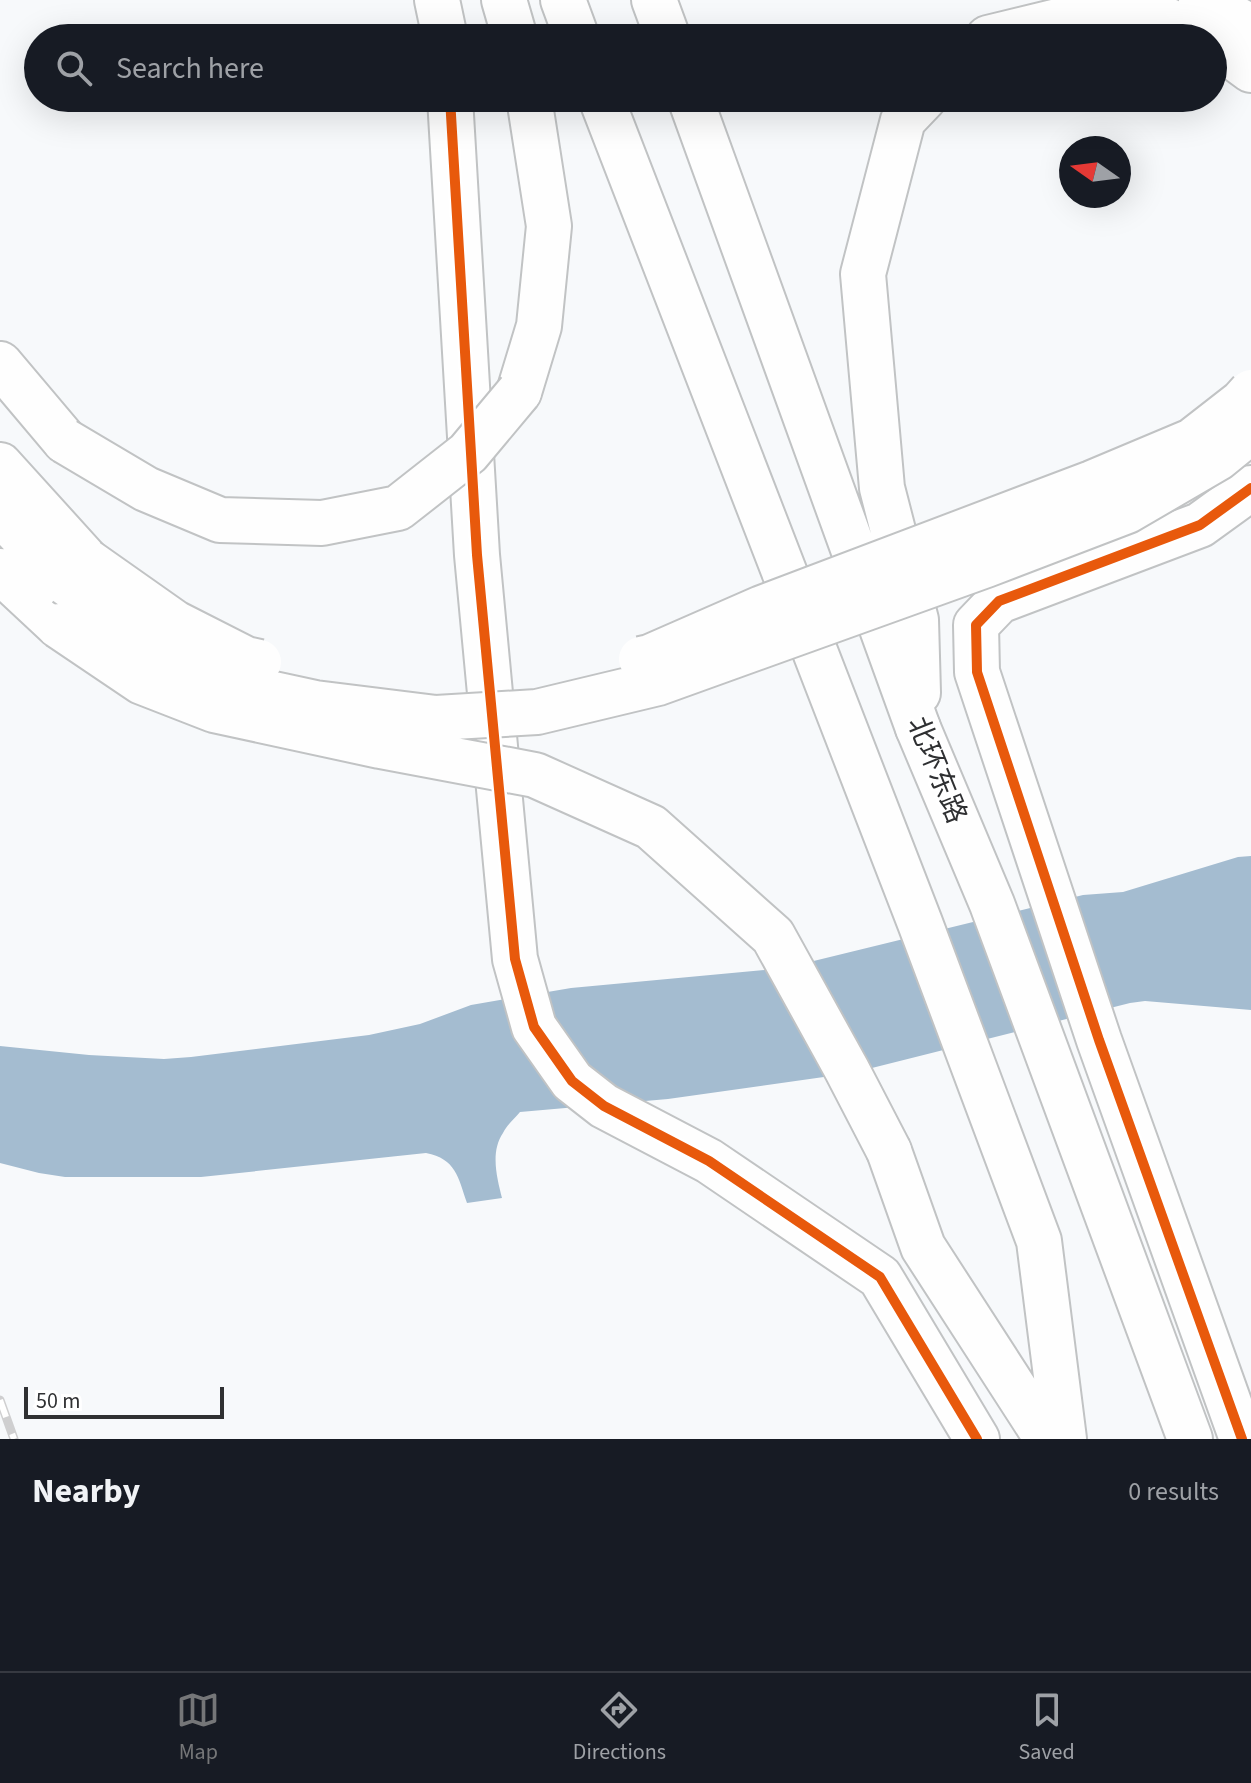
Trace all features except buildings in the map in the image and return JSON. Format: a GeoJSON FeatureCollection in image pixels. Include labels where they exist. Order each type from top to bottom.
{"type":"FeatureCollection","features":[{"type":"Feature","properties":{"kind":"main road"},"geometry":{"type":"LineString","coordinates":[[437,0],[442,24]]}},
{"type":"Feature","properties":{"kind":"main road"},"geometry":{"type":"LineString","coordinates":[[504,0],[511,24]]}},
{"type":"Feature","properties":{"kind":"main road"},"geometry":{"type":"LineString","coordinates":[[563,0],[572,24]]}},
{"type":"Feature","properties":{"kind":"main road"},"geometry":{"type":"LineString","coordinates":[[654,0],[663,24]]}},
{"type":"Feature","properties":{"kind":"main road"},"geometry":{"type":"LineString","coordinates":[[1201,0],[1251,27]]}},
{"type":"Feature","properties":{"kind":"main road"},"geometry":{"type":"LineString","coordinates":[[1046,24],[1103,10],[1158,16],[1176,24]]}},
{"type":"Feature","properties":{"kind":"main road"},"geometry":{"type":"LineString","coordinates":[[1227,52],[1251,70]]}},
{"type":"Feature","properties":{"kind":"main road"},"geometry":{"type":"LineString","coordinates":[[451,112],[477,555],[515,959],[534,1027],[572,1081],[604,1106],[709,1161],[880,1277],[977,1439]]}},
{"type":"Feature","properties":{"kind":"main road"},"geometry":{"type":"LineString","coordinates":[[0,364],[65,441],[146,489],[220,520],[322,523],[398,508],[468,453],[519,392],[539,326],[549,226],[531,112]]}},
{"type":"Feature","properties":{"kind":"main road"},"geometry":{"type":"LineString","coordinates":[[606,112],[920,923],[1039,1241],[1064,1439]]}},
{"type":"Feature","properties":{"kind":"main road","name":"北环东路"},"geometry":{"type":"LineString","coordinates":[[695,112],[918,728],[992,904],[1190,1439]]}},
{"type":"Feature","properties":{"kind":"main road"},"geometry":{"type":"LineString","coordinates":[[911,112],[903,120],[863,274],[882,488],[916,620],[918,728]]}},
{"type":"Feature","properties":{"kind":"main road"},"geometry":{"type":"LineString","coordinates":[[0,465],[76,572],[246,659],[330,682],[436,692],[534,684],[650,657],[762,608],[1092,483],[1192,441],[1251,392]]}},
{"type":"Feature","properties":{"kind":"main road"},"geometry":{"type":"LineString","coordinates":[[0,513],[76,572],[163,653],[237,686],[315,703],[436,718],[537,712],[658,683],[1127,511],[1218,458],[1251,431]]}},
{"type":"Feature","properties":{"kind":"main road"},"geometry":{"type":"LineString","coordinates":[[1242,1439],[1099,1040],[977,672],[976,625],[999,601],[1200,525],[1251,488]]}},
{"type":"Feature","properties":{"kind":"main road"},"geometry":{"type":"LineString","coordinates":[[0,571],[59,626],[142,682],[214,710],[535,775],[651,827],[773,936],[889,1151],[923,1247],[1047,1439]]}},
{"type":"Feature","properties":{"kind":"water"},"geometry":{"type":"Polygon","coordinates":[[[1251,856],[1251,1010],[1145,1001],[1130,1003],[852,1073],[668,1099],[520,1112],[505,1130],[497,1148],[496,1165],[502,1198],[467,1203],[458,1177],[450,1165],[426,1153],[201,1177],[65,1177],[0,1163],[0,1046],[164,1059],[369,1035],[420,1024],[471,1005],[571,988],[785,968],[1083,895],[1123,892],[1238,857],[1251,856]]]}},
{"type":"Feature","properties":{"kind":"railway"},"geometry":{"type":"LineString","coordinates":[[0,1400],[14,1439]]}},
{"type":"Feature","properties":{"kind":"cycle path"},"geometry":{"type":"LineString","coordinates":[[451,112],[477,555],[515,959],[534,1027],[572,1081],[604,1106],[709,1161],[880,1277],[977,1439]]}},
{"type":"Feature","properties":{"kind":"cycle path"},"geometry":{"type":"LineString","coordinates":[[1242,1439],[1099,1040],[977,672],[976,625],[999,601],[1200,525],[1251,488]]}}]}
